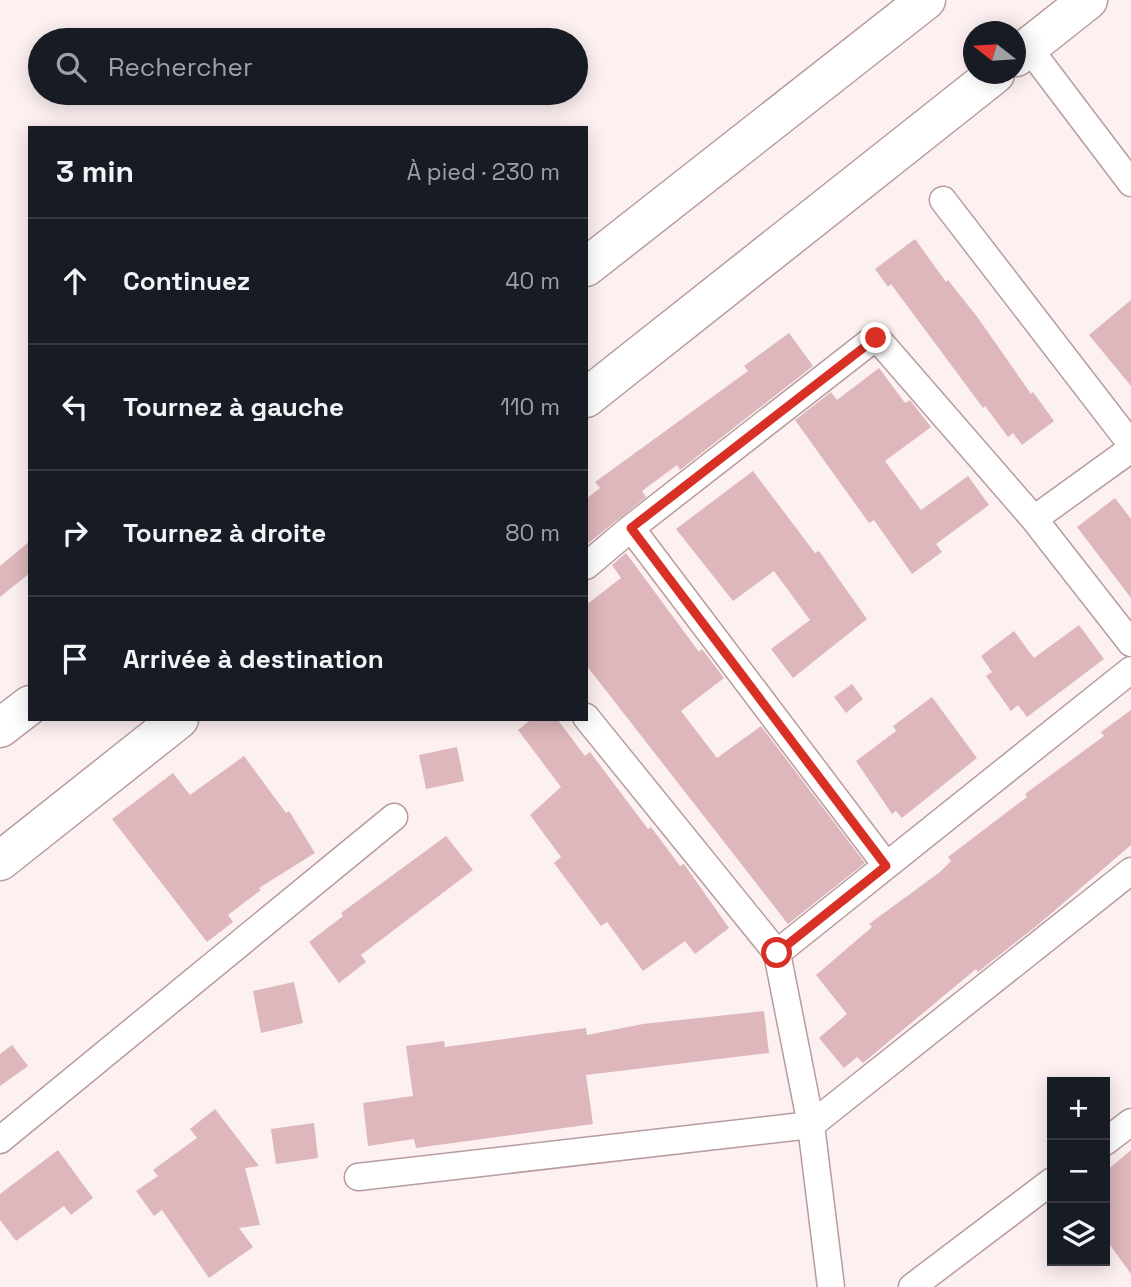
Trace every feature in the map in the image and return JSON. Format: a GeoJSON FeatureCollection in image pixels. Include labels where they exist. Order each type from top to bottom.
{"type":"FeatureCollection","features":[{"type":"Feature","properties":{"kind":"highway"},"geometry":{"type":"LineString","coordinates":[[588,265],[926,0]]}},
{"type":"Feature","properties":{"kind":"highway"},"geometry":{"type":"LineString","coordinates":[[1026,49],[1088,0]]}},
{"type":"Feature","properties":{"kind":"highway"},"geometry":{"type":"LineString","coordinates":[[588,396],[982,84]]}},
{"type":"Feature","properties":{"kind":"highway"},"geometry":{"type":"LineString","coordinates":[[0,729],[28,707]]}},
{"type":"Feature","properties":{"kind":"highway"},"geometry":{"type":"LineString","coordinates":[[0,861],[176,721]]}},
{"type":"Feature","properties":{"kind":"street"},"geometry":{"type":"LineString","coordinates":[[1026,57],[1131,183]]}},
{"type":"Feature","properties":{"kind":"street"},"geometry":{"type":"LineString","coordinates":[[943,200],[1131,446],[1034,519]]}},
{"type":"Feature","properties":{"kind":"street"},"geometry":{"type":"LineString","coordinates":[[588,564],[876,338],[1034,519],[1131,643]]}},
{"type":"Feature","properties":{"kind":"street"},"geometry":{"type":"LineString","coordinates":[[631,528],[886,866]]}},
{"type":"Feature","properties":{"kind":"street"},"geometry":{"type":"LineString","coordinates":[[777,953],[1131,670]]}},
{"type":"Feature","properties":{"kind":"street"},"geometry":{"type":"LineString","coordinates":[[588,719],[777,953],[811,1125],[831,1287]]}},
{"type":"Feature","properties":{"kind":"street"},"geometry":{"type":"LineString","coordinates":[[0,1140],[394,817]]}},
{"type":"Feature","properties":{"kind":"street"},"geometry":{"type":"LineString","coordinates":[[358,1177],[811,1125],[1131,871]]}},
{"type":"Feature","properties":{"kind":"street"},"geometry":{"type":"LineString","coordinates":[[1108,1140],[1131,1122]]}},
{"type":"Feature","properties":{"kind":"street"},"geometry":{"type":"LineString","coordinates":[[912,1287],[1047,1185]]}},
{"type":"Feature","properties":{"kind":"building"},"geometry":{"type":"Polygon","coordinates":[[[915,239],[946,282],[948,280],[978,318],[1031,394],[1033,392],[1054,421],[1022,445],[1013,433],[1008,437],[985,406],[983,408],[891,284],[888,287],[875,269],[915,239]]]}},
{"type":"Feature","properties":{"kind":"building"},"geometry":{"type":"Polygon","coordinates":[[[1131,300],[1131,386],[1089,335],[1131,300]]]}},
{"type":"Feature","properties":{"kind":"building"},"geometry":{"type":"Polygon","coordinates":[[[789,333],[813,366],[680,470],[677,465],[642,491],[646,497],[588,543],[588,497],[600,488],[595,482],[748,371],[744,366],[789,333]]]}},
{"type":"Feature","properties":{"kind":"building"},"geometry":{"type":"Polygon","coordinates":[[[879,368],[905,403],[910,400],[931,427],[885,461],[921,510],[968,476],[989,505],[936,544],[942,552],[912,574],[874,520],[869,523],[795,420],[831,392],[837,400],[879,368]]]}},
{"type":"Feature","properties":{"kind":"building"},"geometry":{"type":"Polygon","coordinates":[[[753,471],[815,553],[819,551],[867,619],[793,678],[771,649],[810,620],[774,571],[733,601],[676,529],[753,471]]]}},
{"type":"Feature","properties":{"kind":"building"},"geometry":{"type":"Polygon","coordinates":[[[1115,498],[1131,519],[1131,598],[1077,527],[1115,498]]]}},
{"type":"Feature","properties":{"kind":"building"},"geometry":{"type":"Polygon","coordinates":[[[28,543],[28,575],[0,597],[0,566],[28,543]]]}},
{"type":"Feature","properties":{"kind":"building"},"geometry":{"type":"Polygon","coordinates":[[[626,553],[699,652],[702,649],[724,678],[681,711],[717,758],[761,726],[865,863],[788,924],[588,668],[588,603],[621,578],[612,565],[626,553]]]}},
{"type":"Feature","properties":{"kind":"building"},"geometry":{"type":"Polygon","coordinates":[[[1079,625],[1104,659],[1027,717],[1018,705],[1011,711],[986,676],[992,672],[981,656],[1014,631],[1034,658],[1079,625]]]}},
{"type":"Feature","properties":{"kind":"building"},"geometry":{"type":"Polygon","coordinates":[[[852,684],[863,699],[846,713],[834,697],[852,684]]]}},
{"type":"Feature","properties":{"kind":"building"},"geometry":{"type":"Polygon","coordinates":[[[932,697],[977,758],[902,818],[896,811],[892,814],[856,761],[896,731],[893,726],[932,697]]]}},
{"type":"Feature","properties":{"kind":"building"},"geometry":{"type":"Polygon","coordinates":[[[1131,710],[1131,845],[1039,924],[978,972],[976,969],[863,1063],[857,1057],[844,1068],[819,1038],[847,1014],[816,975],[872,927],[869,924],[940,872],[951,861],[948,857],[1027,797],[1025,794],[1104,736],[1101,732],[1131,710]]]}},
{"type":"Feature","properties":{"kind":"building"},"geometry":{"type":"Polygon","coordinates":[[[529,721],[559,721],[585,756],[590,752],[648,829],[651,827],[680,866],[684,864],[729,928],[695,954],[685,941],[643,971],[607,922],[601,926],[554,863],[561,857],[530,815],[561,787],[518,730],[529,721]]]}},
{"type":"Feature","properties":{"kind":"building"},"geometry":{"type":"Polygon","coordinates":[[[457,747],[464,781],[426,789],[419,755],[457,747]]]}},
{"type":"Feature","properties":{"kind":"building"},"geometry":{"type":"Polygon","coordinates":[[[244,756],[286,813],[289,811],[315,853],[259,888],[261,890],[228,915],[233,922],[207,942],[112,819],[173,773],[190,795],[244,756]]]}},
{"type":"Feature","properties":{"kind":"building"},"geometry":{"type":"Polygon","coordinates":[[[446,836],[473,870],[361,955],[366,962],[339,983],[309,942],[343,916],[341,913],[446,836]]]}},
{"type":"Feature","properties":{"kind":"building"},"geometry":{"type":"Polygon","coordinates":[[[294,982],[303,1023],[261,1033],[253,991],[294,982]]]}},
{"type":"Feature","properties":{"kind":"building"},"geometry":{"type":"Polygon","coordinates":[[[764,1011],[769,1053],[586,1075],[593,1124],[416,1148],[414,1139],[368,1146],[363,1103],[413,1096],[406,1046],[444,1041],[445,1047],[586,1028],[587,1035],[643,1024],[764,1011]]]}},
{"type":"Feature","properties":{"kind":"building"},"geometry":{"type":"Polygon","coordinates":[[[12,1045],[28,1066],[0,1086],[0,1054],[12,1045]]]}},
{"type":"Feature","properties":{"kind":"building"},"geometry":{"type":"Polygon","coordinates":[[[215,1109],[259,1166],[245,1168],[260,1225],[239,1228],[253,1247],[209,1278],[162,1210],[154,1216],[136,1191],[158,1176],[153,1170],[197,1138],[190,1129],[215,1109]]]}},
{"type":"Feature","properties":{"kind":"building"},"geometry":{"type":"Polygon","coordinates":[[[314,1123],[318,1158],[276,1164],[271,1129],[314,1123]]]}},
{"type":"Feature","properties":{"kind":"building"},"geometry":{"type":"Polygon","coordinates":[[[58,1150],[93,1198],[71,1215],[64,1206],[16,1241],[0,1220],[0,1194],[58,1150]]]}},
{"type":"Feature","properties":{"kind":"building"},"geometry":{"type":"Polygon","coordinates":[[[1131,1150],[1131,1274],[1110,1245],[1110,1168],[1131,1150]]]}},
{"type":"Feature","properties":{"kind":"route"},"geometry":{"type":"LineString","coordinates":[[777,953],[886,866],[631,528],[876,338]]}}]}
